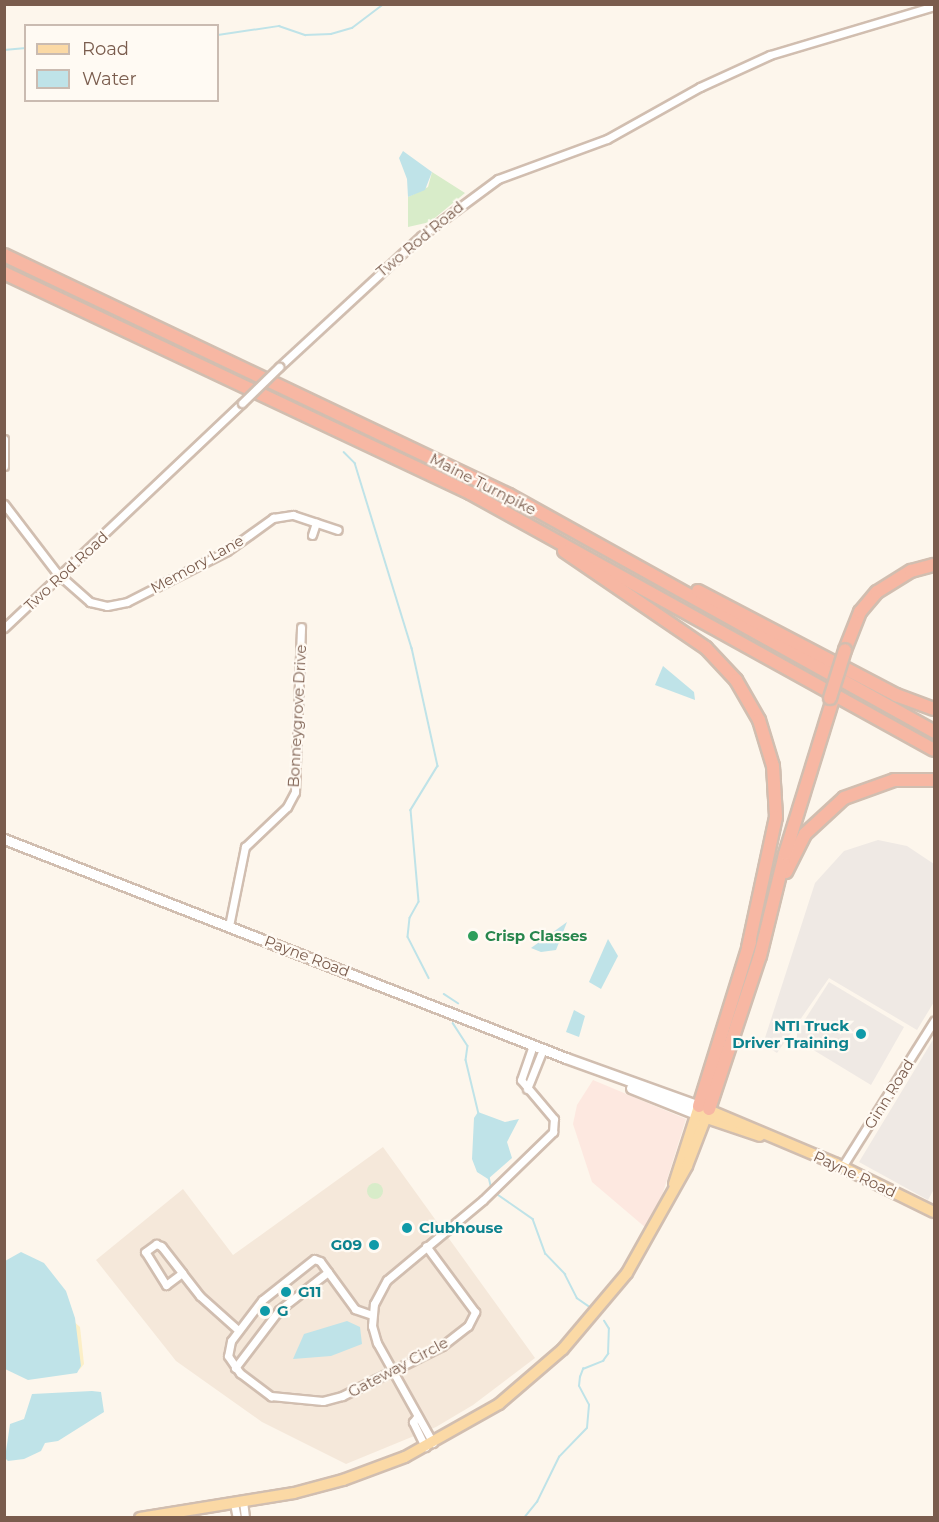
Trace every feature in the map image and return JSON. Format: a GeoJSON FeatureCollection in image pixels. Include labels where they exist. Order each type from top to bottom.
{"type":"FeatureCollection","features":[{"type":"Feature","properties":{"kind":"highway","name":"Maine Turnpike"},"geometry":{"type":"LineString","coordinates":[[4,255],[436,459],[637,566],[934,732]]}},
{"type":"Feature","properties":{"kind":"highway","name":"Maine Turnpike"},"geometry":{"type":"LineString","coordinates":[[4,273],[506,512],[934,750]]}},
{"type":"Feature","properties":{"kind":"highway"},"geometry":{"type":"LineString","coordinates":[[506,512],[697,641],[722,663],[748,699],[771,754],[776,805],[772,841],[748,948]]}},
{"type":"Feature","properties":{"kind":"highway"},"geometry":{"type":"LineString","coordinates":[[637,566],[654,568],[896,695],[934,709]]}},
{"type":"Feature","properties":{"kind":"highway"},"geometry":{"type":"LineString","coordinates":[[760,956],[784,854],[846,650],[863,613],[880,592],[908,574],[934,566]]}},
{"type":"Feature","properties":{"kind":"highway"},"geometry":{"type":"LineString","coordinates":[[702,1112],[748,948],[831,698]]}},
{"type":"Feature","properties":{"kind":"highway"},"geometry":{"type":"LineString","coordinates":[[702,1112],[760,956],[792,857],[818,819],[844,798],[867,786],[907,778],[934,780]]}},
{"type":"Feature","properties":{"kind":"main road","name":"Payne Road"},"geometry":{"type":"LineString","coordinates":[[4,839],[775,1139],[842,1167],[934,1212]]}},
{"type":"Feature","properties":{"kind":"main road"},"geometry":{"type":"LineString","coordinates":[[140,1518],[238,1502],[343,1480],[429,1445],[508,1397],[580,1332],[636,1260],[674,1187],[674,1175],[702,1112]]}},
{"type":"Feature","properties":{"kind":"street","name":"Two Rod Road"},"geometry":{"type":"LineString","coordinates":[[4,628],[404,251],[498,179],[611,137],[700,87],[770,55],[934,6]]}},
{"type":"Feature","properties":{"kind":"street"},"geometry":{"type":"LineString","coordinates":[[4,439],[4,466]]}},
{"type":"Feature","properties":{"kind":"street","name":"Memory Lane"},"geometry":{"type":"LineString","coordinates":[[4,504],[60,576],[90,602],[117,605],[230,549],[273,518],[293,515],[338,530]]}},
{"type":"Feature","properties":{"kind":"street"},"geometry":{"type":"LineString","coordinates":[[312,535],[316,523]]}},
{"type":"Feature","properties":{"kind":"street","name":"Bonneygrove Drive"},"geometry":{"type":"LineString","coordinates":[[229,926],[245,847],[286,807],[295,792],[301,627]]}},
{"type":"Feature","properties":{"kind":"street","name":"Ginn Road"},"geometry":{"type":"LineString","coordinates":[[842,1167],[934,1022]]}},
{"type":"Feature","properties":{"kind":"street"},"geometry":{"type":"LineString","coordinates":[[429,1445],[375,1336],[372,1315],[384,1284],[426,1246],[483,1200],[553,1132],[554,1119],[527,1089],[538,1047]]}},
{"type":"Feature","properties":{"kind":"street"},"geometry":{"type":"LineString","coordinates":[[182,1273],[166,1284],[145,1252],[159,1245],[182,1273],[202,1299],[238,1330]]}},
{"type":"Feature","properties":{"kind":"street","name":"Gateway Circle"},"geometry":{"type":"LineString","coordinates":[[235,1368],[274,1397],[318,1401],[337,1398],[442,1346],[475,1317],[472,1306],[426,1246]]}},
{"type":"Feature","properties":{"kind":"street"},"geometry":{"type":"LineString","coordinates":[[235,1368],[228,1347],[238,1330],[267,1294],[308,1262],[319,1260],[355,1309],[372,1315]]}},
{"type":"Feature","properties":{"kind":"street"},"geometry":{"type":"LineString","coordinates":[[235,1368],[279,1310],[328,1272]]}},
{"type":"Feature","properties":{"kind":"street"},"geometry":{"type":"LineString","coordinates":[[237,1518],[238,1502]]}},
{"type":"Feature","properties":{"kind":"street"},"geometry":{"type":"LineString","coordinates":[[238,1502],[245,1518]]}},
{"type":"Feature","properties":{"kind":"shaded area"},"geometry":{"type":"Polygon","coordinates":[[[878,840],[907,846],[934,864],[934,1002],[917,1030],[829,978],[777,1053],[763,1044],[815,883],[844,851],[878,840]]]}},
{"type":"Feature","properties":{"kind":"shaded area"},"geometry":{"type":"Polygon","coordinates":[[[829,982],[904,1027],[871,1085],[797,1040],[797,1032],[829,982]]]}},
{"type":"Feature","properties":{"kind":"shaded area"},"geometry":{"type":"Polygon","coordinates":[[[934,1038],[934,1189],[928,1200],[859,1162],[934,1038]]]}},
{"type":"Feature","properties":{"kind":"shaded area"},"geometry":{"type":"Polygon","coordinates":[[[593,1080],[686,1119],[661,1199],[646,1228],[592,1182],[573,1124],[577,1105],[593,1080]]]}},
{"type":"Feature","properties":{"kind":"shaded area"},"geometry":{"type":"Polygon","coordinates":[[[383,1147],[535,1358],[473,1405],[436,1427],[346,1464],[262,1422],[176,1361],[96,1260],[183,1189],[233,1255],[383,1147]]]}},
{"type":"Feature","properties":{"kind":"green space"},"geometry":{"type":"Polygon","coordinates":[[[432,172],[465,193],[430,222],[408,227],[408,197],[428,187],[432,172]]]}},
{"type":"Feature","properties":{"kind":"green space"},"geometry":{"type":"Polygon","coordinates":[[[375,1183],[383,1191],[375,1199],[367,1191],[375,1183]]]}},
{"type":"Feature","properties":{"kind":"sand"},"geometry":{"type":"Polygon","coordinates":[[[72,1320],[80,1327],[84,1364],[80,1369],[75,1370],[72,1320]]]}},
{"type":"Feature","properties":{"kind":"water"},"geometry":{"type":"Polygon","coordinates":[[[403,151],[432,172],[425,190],[408,197],[407,179],[399,158],[403,151]]]}},
{"type":"Feature","properties":{"kind":"water"},"geometry":{"type":"Polygon","coordinates":[[[663,666],[694,692],[695,700],[655,685],[663,666]]]}},
{"type":"Feature","properties":{"kind":"water"},"geometry":{"type":"Polygon","coordinates":[[[567,922],[556,950],[541,952],[531,948],[567,922]]]}},
{"type":"Feature","properties":{"kind":"water"},"geometry":{"type":"Polygon","coordinates":[[[608,939],[618,956],[601,989],[589,982],[608,939]]]}},
{"type":"Feature","properties":{"kind":"water"},"geometry":{"type":"Polygon","coordinates":[[[574,1010],[585,1016],[579,1037],[566,1032],[574,1010]]]}},
{"type":"Feature","properties":{"kind":"water"},"geometry":{"type":"Polygon","coordinates":[[[478,1112],[505,1122],[519,1119],[507,1142],[512,1158],[488,1179],[477,1172],[472,1159],[474,1118],[478,1112]]]}},
{"type":"Feature","properties":{"kind":"water"},"geometry":{"type":"Polygon","coordinates":[[[21,1252],[44,1263],[66,1291],[75,1318],[81,1366],[77,1373],[28,1380],[5,1369],[5,1261],[21,1252]]]}},
{"type":"Feature","properties":{"kind":"water"},"geometry":{"type":"Polygon","coordinates":[[[347,1321],[360,1327],[362,1344],[331,1356],[293,1359],[304,1334],[347,1321]]]}},
{"type":"Feature","properties":{"kind":"water"},"geometry":{"type":"Polygon","coordinates":[[[101,1392],[104,1412],[58,1441],[45,1443],[41,1451],[24,1459],[8,1461],[5,1458],[10,1424],[24,1419],[32,1394],[101,1392]]]}},
{"type":"Feature","properties":{"kind":"waterway"},"geometry":{"type":"LineString","coordinates":[[219,35],[279,26],[305,35],[331,34],[352,28],[384,4]]}},
{"type":"Feature","properties":{"kind":"waterway"},"geometry":{"type":"LineString","coordinates":[[4,50],[24,48]]}},
{"type":"Feature","properties":{"kind":"waterway"},"geometry":{"type":"LineString","coordinates":[[344,452],[355,463],[412,648],[438,766],[411,810],[419,902],[410,918],[408,937],[429,978]]}},
{"type":"Feature","properties":{"kind":"waterway"},"geometry":{"type":"LineString","coordinates":[[444,994],[458,1003]]}},
{"type":"Feature","properties":{"kind":"waterway"},"geometry":{"type":"LineString","coordinates":[[453,1023],[468,1046],[466,1060],[479,1114]]}},
{"type":"Feature","properties":{"kind":"waterway"},"geometry":{"type":"LineString","coordinates":[[489,1177],[491,1186]]}},
{"type":"Feature","properties":{"kind":"waterway"},"geometry":{"type":"LineString","coordinates":[[497,1194],[533,1219],[546,1254],[565,1274],[577,1298],[590,1307]]}},
{"type":"Feature","properties":{"kind":"waterway"},"geometry":{"type":"LineString","coordinates":[[524,1518],[537,1502],[559,1457],[587,1428],[589,1405],[579,1386],[580,1377],[583,1369],[603,1361],[608,1354],[609,1329],[604,1321]]}},
{"type":"Feature","properties":{"kind":"place","name":"Crisp Classes"},"geometry":{"type":"Point","coordinates":[473,936]}},
{"type":"Feature","properties":{"kind":"place","name":"NTI Truck Driver Training"},"geometry":{"type":"Point","coordinates":[861,1034]}},
{"type":"Feature","properties":{"kind":"place","name":"Clubhouse"},"geometry":{"type":"Point","coordinates":[407,1228]}},
{"type":"Feature","properties":{"kind":"place","name":"G09"},"geometry":{"type":"Point","coordinates":[374,1245]}},
{"type":"Feature","properties":{"kind":"place","name":"G11"},"geometry":{"type":"Point","coordinates":[286,1292]}},
{"type":"Feature","properties":{"kind":"place","name":"G"},"geometry":{"type":"Point","coordinates":[265,1311]}}]}
